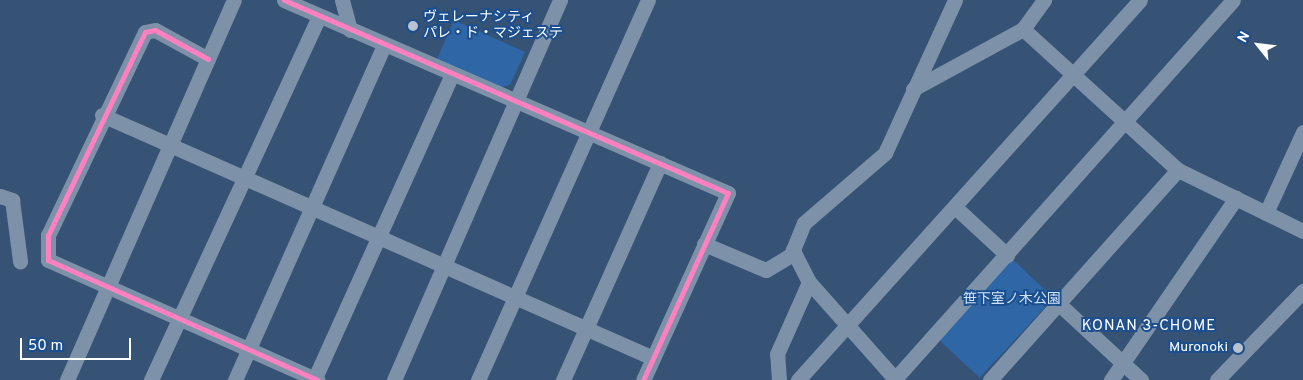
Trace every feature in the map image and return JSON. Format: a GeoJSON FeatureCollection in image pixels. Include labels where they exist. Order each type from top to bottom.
{"type":"FeatureCollection","features":[{"type":"Feature","properties":{"kind":"street"},"geometry":{"type":"LineString","coordinates":[[67,380],[110,288],[234,0]]}},
{"type":"Feature","properties":{"kind":"street"},"geometry":{"type":"LineString","coordinates":[[284,0],[514,103],[660,163],[728,194],[643,380]]}},
{"type":"Feature","properties":{"kind":"street"},"geometry":{"type":"LineString","coordinates":[[342,0],[350,30]]}},
{"type":"Feature","properties":{"kind":"street"},"geometry":{"type":"LineString","coordinates":[[394,380],[560,0]]}},
{"type":"Feature","properties":{"kind":"street"},"geometry":{"type":"LineString","coordinates":[[478,380],[648,0]]}},
{"type":"Feature","properties":{"kind":"street"},"geometry":{"type":"LineString","coordinates":[[704,244],[766,270],[794,253],[804,223],[885,152],[912,89],[955,0]]}},
{"type":"Feature","properties":{"kind":"street"},"geometry":{"type":"LineString","coordinates":[[912,89],[1023,29],[1044,0]]}},
{"type":"Feature","properties":{"kind":"street"},"geometry":{"type":"LineString","coordinates":[[798,380],[1140,0]]}},
{"type":"Feature","properties":{"kind":"street"},"geometry":{"type":"LineString","coordinates":[[794,253],[809,282],[895,380],[1233,0]]}},
{"type":"Feature","properties":{"kind":"street"},"geometry":{"type":"LineString","coordinates":[[151,380],[319,16]]}},
{"type":"Feature","properties":{"kind":"street"},"geometry":{"type":"LineString","coordinates":[[1023,29],[1178,170],[1303,231]]}},
{"type":"Feature","properties":{"kind":"street"},"geometry":{"type":"LineString","coordinates":[[208,59],[155,30],[145,32],[116,98],[102,115],[48,235],[48,260],[316,379],[452,75]]}},
{"type":"Feature","properties":{"kind":"street"},"geometry":{"type":"LineString","coordinates":[[235,380],[384,46]]}},
{"type":"Feature","properties":{"kind":"street"},"geometry":{"type":"LineString","coordinates":[[102,115],[652,358]]}},
{"type":"Feature","properties":{"kind":"street"},"geometry":{"type":"LineString","coordinates":[[1266,213],[1301,142]]}},
{"type":"Feature","properties":{"kind":"street"},"geometry":{"type":"LineString","coordinates":[[563,380],[660,163]]}},
{"type":"Feature","properties":{"kind":"street"},"geometry":{"type":"LineString","coordinates":[[990,380],[1178,170]]}},
{"type":"Feature","properties":{"kind":"street"},"geometry":{"type":"LineString","coordinates":[[0,196],[12,200],[20,262]]}},
{"type":"Feature","properties":{"kind":"street"},"geometry":{"type":"LineString","coordinates":[[1111,380],[1125,365],[1236,198]]}},
{"type":"Feature","properties":{"kind":"street"},"geometry":{"type":"LineString","coordinates":[[955,207],[1007,255]]}},
{"type":"Feature","properties":{"kind":"street"},"geometry":{"type":"LineString","coordinates":[[780,380],[777,354],[809,282]]}},
{"type":"Feature","properties":{"kind":"street"},"geometry":{"type":"LineString","coordinates":[[1217,380],[1303,291]]}},
{"type":"Feature","properties":{"kind":"street"},"geometry":{"type":"LineString","coordinates":[[1059,304],[1141,380]]}},
{"type":"Feature","properties":{"kind":"green space"},"geometry":{"type":"Polygon","coordinates":[[[454,20],[525,52],[510,85],[500,88],[436,61],[454,20]]]}},
{"type":"Feature","properties":{"kind":"green space","name":"笹下室ノ木公園"},"geometry":{"type":"Polygon","coordinates":[[[1010,257],[1054,298],[980,378],[936,337],[1010,257]]]}},
{"type":"Feature","properties":{"kind":"cycle path"},"geometry":{"type":"LineString","coordinates":[[284,0],[728,193],[643,380]]}},
{"type":"Feature","properties":{"kind":"cycle path"},"geometry":{"type":"LineString","coordinates":[[208,59],[155,30],[145,32],[48,235],[48,260],[318,380]]}},
{"type":"Feature","properties":{"kind":"place","name":"ヴェレーナシティ パレ・ド・マジェステ"},"geometry":{"type":"Point","coordinates":[413,26]}},
{"type":"Feature","properties":{"kind":"place","name":"Muronoki"},"geometry":{"type":"Point","coordinates":[1238,348]}},
{"type":"Feature","properties":{"kind":"district","name":"KONAN 3-CHOME"},"geometry":{"type":"Point","coordinates":[1149,327]}}]}
